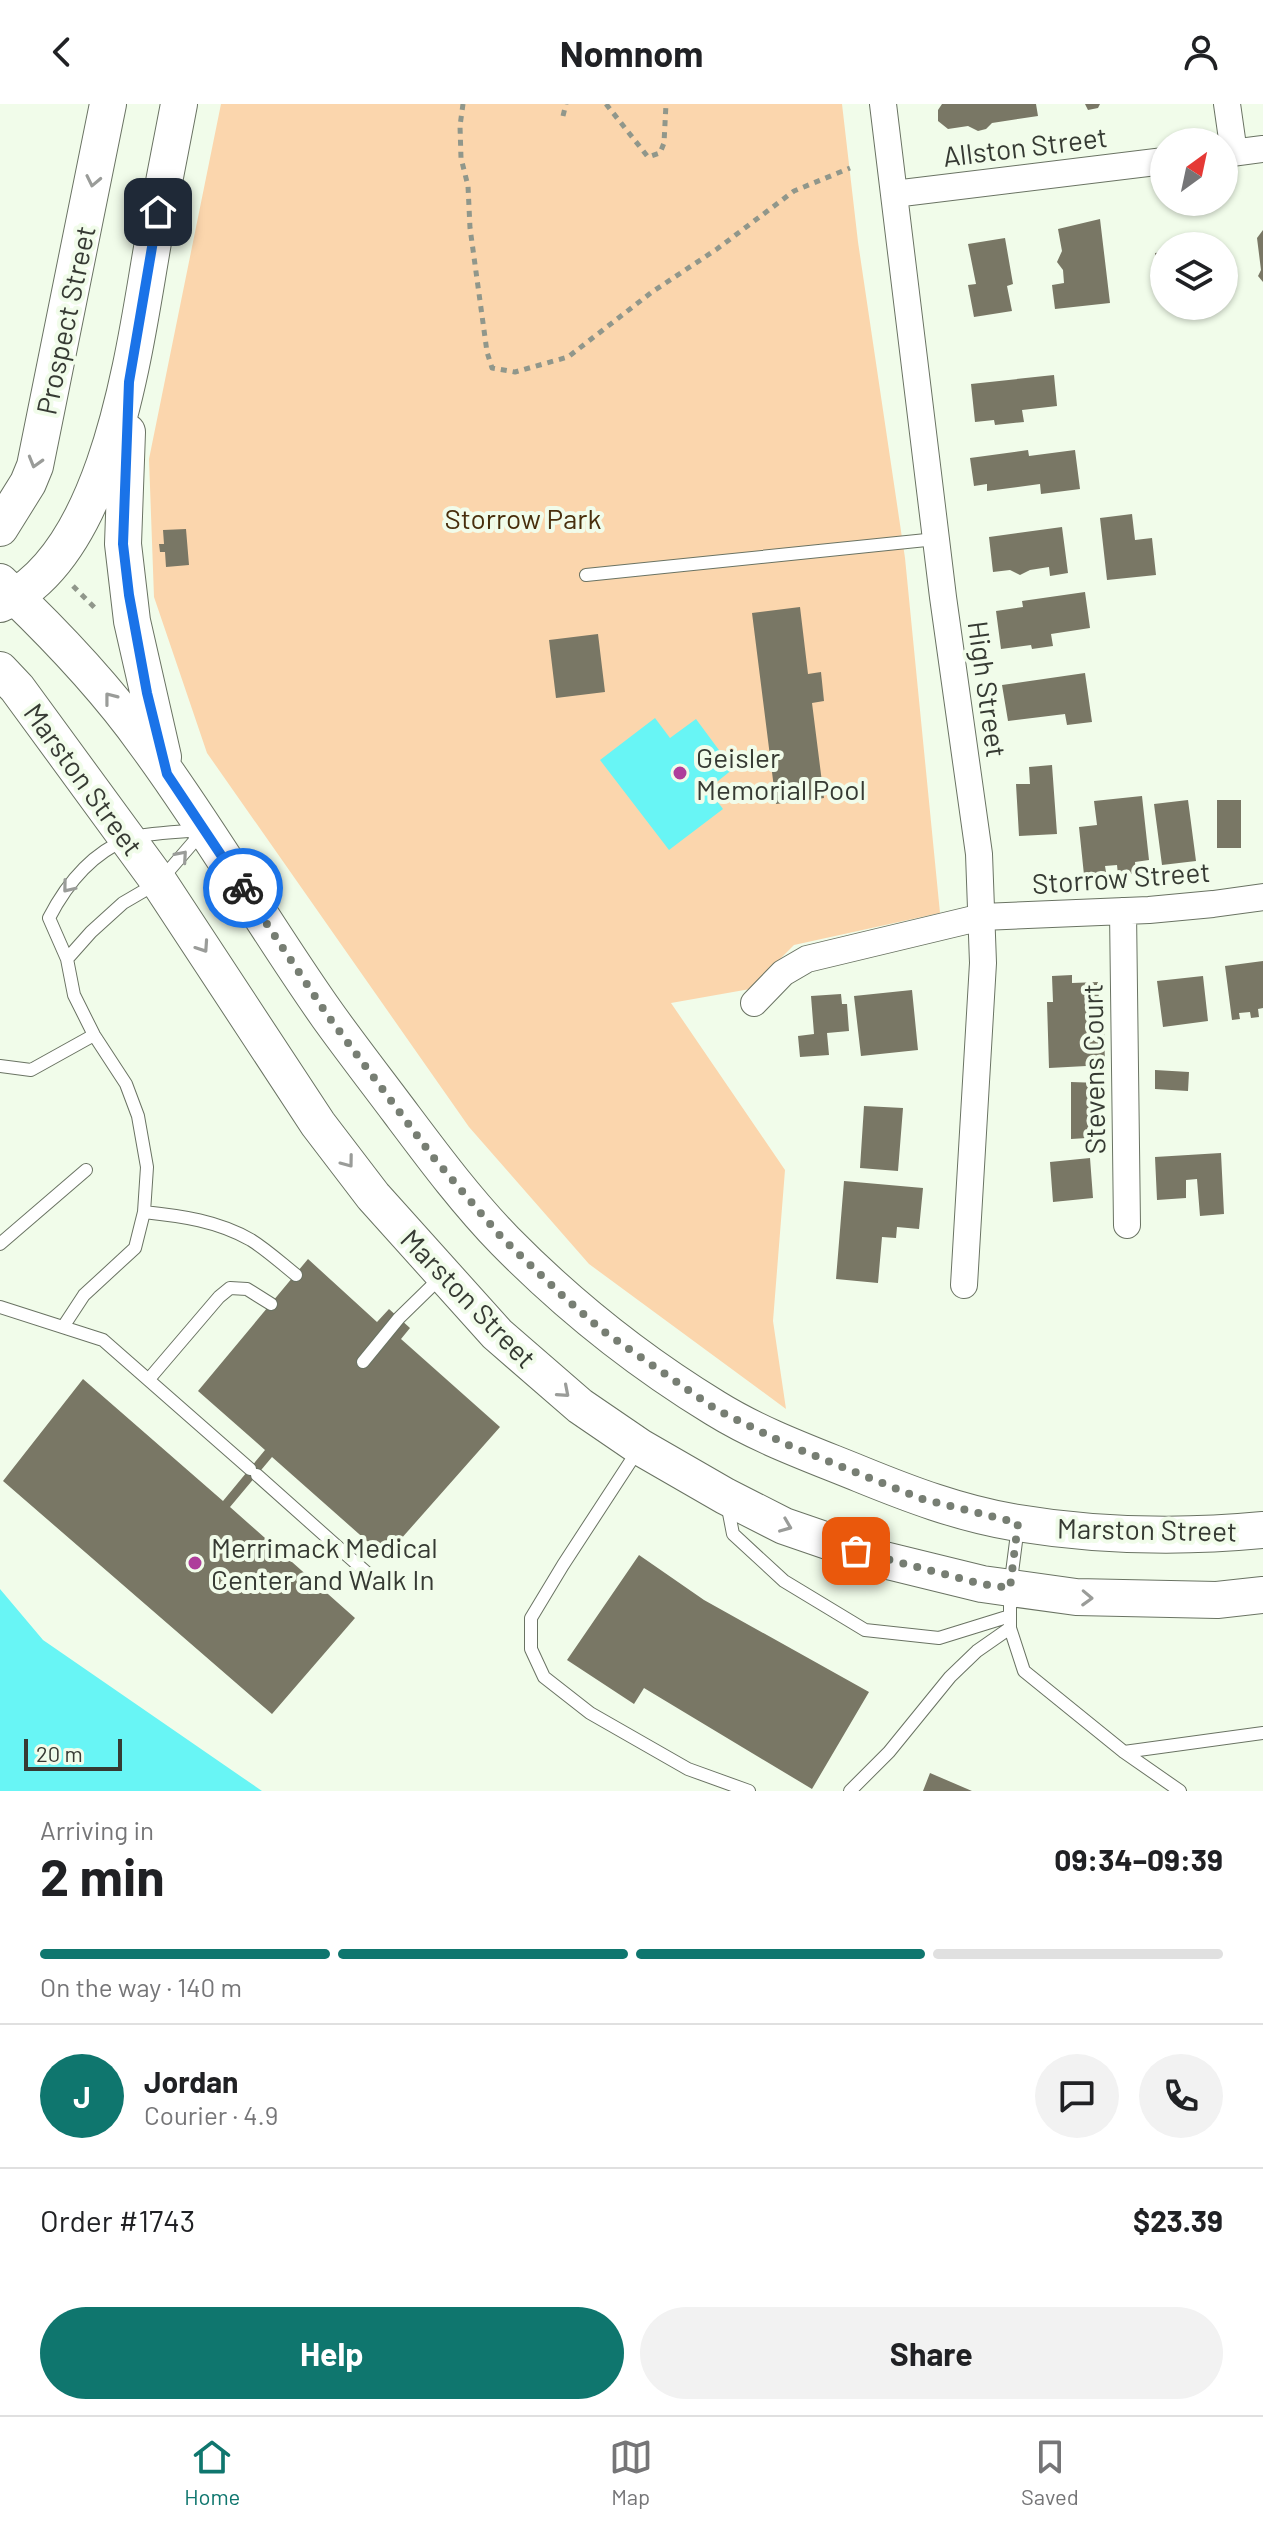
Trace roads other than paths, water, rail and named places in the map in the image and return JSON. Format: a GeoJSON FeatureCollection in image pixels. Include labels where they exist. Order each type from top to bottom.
{"type":"FeatureCollection","features":[{"type":"Feature","properties":{"kind":"main road","name":"Prospect Street"},"geometry":{"type":"LineString","coordinates":[[0,528],[35,466],[108,104]]}},
{"type":"Feature","properties":{"kind":"main road"},"geometry":{"type":"LineString","coordinates":[[5,594],[53,566],[94,495],[129,382],[179,104]]}},
{"type":"Feature","properties":{"kind":"main road"},"geometry":{"type":"LineString","coordinates":[[129,382],[123,544],[132,621],[167,774]]}},
{"type":"Feature","properties":{"kind":"main road","name":"Marston Street"},"geometry":{"type":"LineString","coordinates":[[5,594],[99,684],[167,774],[328,1016],[433,1157],[502,1238],[603,1331],[717,1410],[788,1445],[922,1499],[1018,1523],[1080,1531],[1215,1535],[1263,1530]]}},
{"type":"Feature","properties":{"kind":"main road","name":"Marston Street"},"geometry":{"type":"LineString","coordinates":[[0,670],[17,688],[128,838],[318,1124],[373,1196],[497,1334],[580,1406],[640,1447],[784,1526],[880,1559],[982,1584],[1010,1611],[1076,1597],[1217,1600],[1263,1595]]}},
{"type":"Feature","properties":{"kind":"street","name":"High Street"},"geometry":{"type":"LineString","coordinates":[[883,104],[936,539],[979,854],[983,963],[964,1285]]}},
{"type":"Feature","properties":{"kind":"street"},"geometry":{"type":"LineString","coordinates":[[1227,104],[1228,128]]}},
{"type":"Feature","properties":{"kind":"street"},"geometry":{"type":"LineString","coordinates":[[1238,153],[1263,149]]}},
{"type":"Feature","properties":{"kind":"street","name":"Allston Street"},"geometry":{"type":"LineString","coordinates":[[894,194],[1150,163]]}},
{"type":"Feature","properties":{"kind":"street","name":"Storrow Street"},"geometry":{"type":"LineString","coordinates":[[754,1003],[783,973],[807,959],[982,917],[1123,911],[1263,897]]}},
{"type":"Feature","properties":{"kind":"street","name":"Stevens Court"},"geometry":{"type":"LineString","coordinates":[[1123,911],[1127,1225]]}},
{"type":"Feature","properties":{"kind":"lane"},"geometry":{"type":"LineString","coordinates":[[586,575],[936,539]]}},
{"type":"Feature","properties":{"kind":"lane"},"geometry":{"type":"LineString","coordinates":[[63,1327],[84,1295],[135,1248],[144,1212],[147,1167],[138,1116],[126,1084],[94,1035],[74,995],[67,959],[49,918],[62,893],[89,863],[128,838],[204,830]]}},
{"type":"Feature","properties":{"kind":"lane"},"geometry":{"type":"LineString","coordinates":[[67,959],[123,903],[159,882],[204,830]]}},
{"type":"Feature","properties":{"kind":"lane"},"geometry":{"type":"LineString","coordinates":[[0,1066],[31,1070],[94,1035]]}},
{"type":"Feature","properties":{"kind":"lane"},"geometry":{"type":"LineString","coordinates":[[0,1244],[86,1170]]}},
{"type":"Feature","properties":{"kind":"lane"},"geometry":{"type":"LineString","coordinates":[[144,1212],[188,1216],[231,1229],[255,1242],[296,1275]]}},
{"type":"Feature","properties":{"kind":"lane"},"geometry":{"type":"LineString","coordinates":[[363,1362],[399,1318],[444,1275]]}},
{"type":"Feature","properties":{"kind":"lane"},"geometry":{"type":"LineString","coordinates":[[149,1379],[230,1288],[247,1289],[271,1304]]}},
{"type":"Feature","properties":{"kind":"lane"},"geometry":{"type":"LineString","coordinates":[[0,1307],[103,1340],[367,1573]]}},
{"type":"Feature","properties":{"kind":"lane"},"geometry":{"type":"LineString","coordinates":[[640,1447],[531,1618],[531,1649],[544,1677],[590,1713],[688,1769],[749,1791]]}},
{"type":"Feature","properties":{"kind":"lane"},"geometry":{"type":"LineString","coordinates":[[725,1496],[733,1534],[789,1584],[865,1630],[939,1638],[1010,1611]]}},
{"type":"Feature","properties":{"kind":"lane"},"geometry":{"type":"LineString","coordinates":[[1018,1523],[1010,1611],[1024,1671],[1124,1752],[1180,1791]]}},
{"type":"Feature","properties":{"kind":"lane"},"geometry":{"type":"LineString","coordinates":[[850,1791],[889,1752],[950,1677],[977,1651],[1010,1611]]}},
{"type":"Feature","properties":{"kind":"lane"},"geometry":{"type":"LineString","coordinates":[[1124,1752],[1263,1733]]}},
{"type":"Feature","properties":{"kind":"water"},"geometry":{"type":"Polygon","coordinates":[[[655,718],[670,738],[696,719],[733,769],[708,789],[723,809],[669,850],[600,760],[655,718]]]}},
{"type":"Feature","properties":{"kind":"water"},"geometry":{"type":"Polygon","coordinates":[[[0,1589],[43,1640],[262,1791],[0,1791],[0,1589]]]}},
{"type":"Feature","properties":{"kind":"place","name":"Geisler Memorial Pool"},"geometry":{"type":"Point","coordinates":[680,773]}},
{"type":"Feature","properties":{"kind":"place","name":"Merrimack Medical Center and Walk In"},"geometry":{"type":"Point","coordinates":[195,1563]}},
{"type":"Feature","properties":{"kind":"park label","name":"Storrow Park"},"geometry":{"type":"Point","coordinates":[523,518]}}]}
